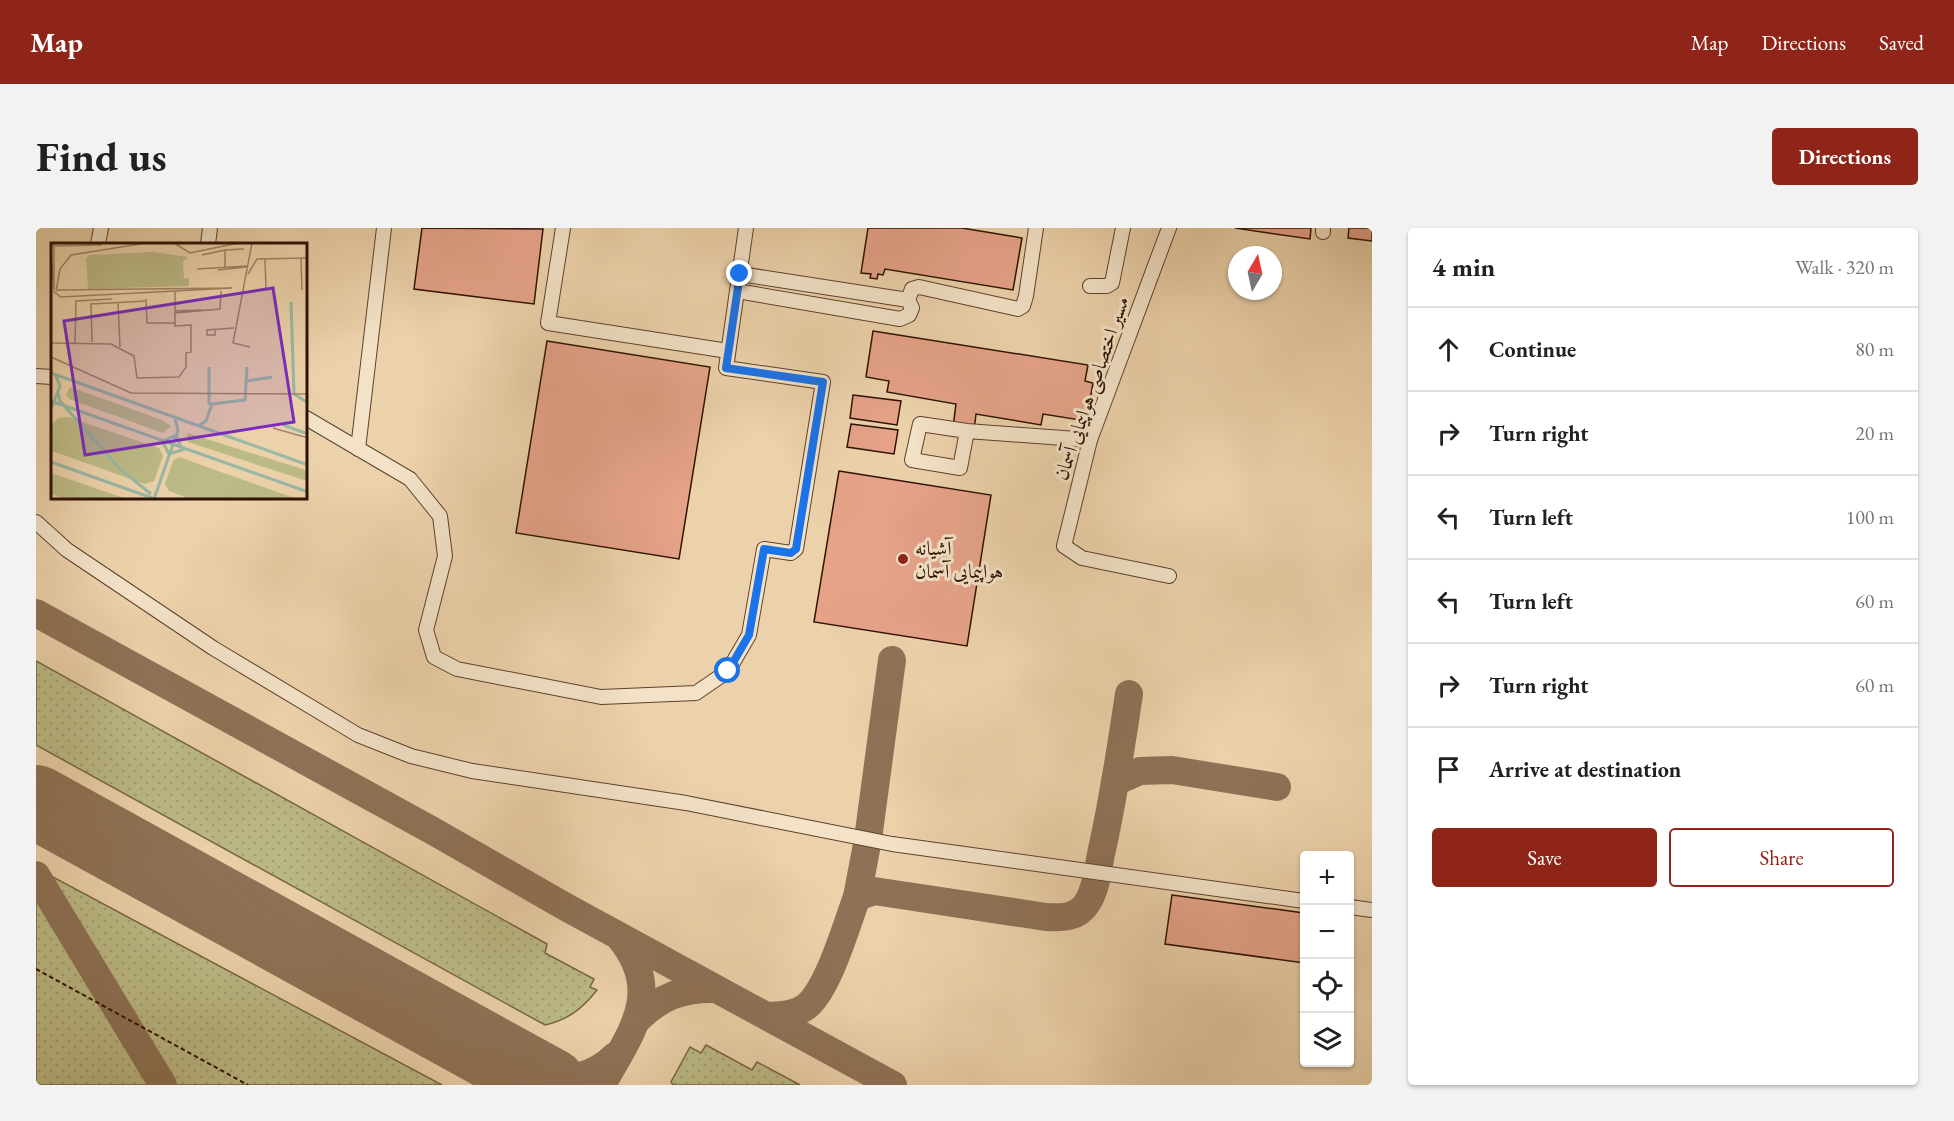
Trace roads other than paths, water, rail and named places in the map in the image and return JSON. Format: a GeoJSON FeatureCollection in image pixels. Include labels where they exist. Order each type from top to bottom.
{"type":"FeatureCollection","features":[{"type":"Feature","properties":{"kind":"street"},"geometry":{"type":"LineString","coordinates":[[98,243],[101,228]]}},
{"type":"Feature","properties":{"kind":"street"},"geometry":{"type":"LineString","coordinates":[[208,243],[210,228]]}},
{"type":"Feature","properties":{"kind":"street"},"geometry":{"type":"LineString","coordinates":[[358,449],[384,228]]}},
{"type":"Feature","properties":{"kind":"street"},"geometry":{"type":"LineString","coordinates":[[563,228],[548,323],[728,351]]}},
{"type":"Feature","properties":{"kind":"street"},"geometry":{"type":"LineString","coordinates":[[308,419],[411,479],[440,516],[445,556],[426,630],[434,657],[457,669],[601,697],[696,693],[728,671],[749,635],[764,549],[791,553],[796,549],[823,382],[726,368],[746,228]]}},
{"type":"Feature","properties":{"kind":"street"},"geometry":{"type":"LineString","coordinates":[[737,291],[900,319],[909,315],[912,308],[908,300],[912,290],[919,287],[1018,309],[1023,306],[1036,228]]}},
{"type":"Feature","properties":{"kind":"street"},"geometry":{"type":"LineString","coordinates":[[1090,286],[1107,286],[1112,283],[1123,228]]}},
{"type":"Feature","properties":{"kind":"street","name":"مسیر اختصاصی هواپیمایی آسمان"},"geometry":{"type":"LineString","coordinates":[[1169,228],[1090,440],[1065,534],[1064,546],[1082,558],[1169,576]]}},
{"type":"Feature","properties":{"kind":"street"},"geometry":{"type":"LineString","coordinates":[[740,274],[908,300]]}},
{"type":"Feature","properties":{"kind":"street"},"geometry":{"type":"LineString","coordinates":[[827,306],[831,288]]}},
{"type":"Feature","properties":{"kind":"street"},"geometry":{"type":"LineString","coordinates":[[36,376],[51,377]]}},
{"type":"Feature","properties":{"kind":"street"},"geometry":{"type":"LineString","coordinates":[[967,431],[960,468],[912,460],[920,424],[967,431],[1090,440]]}},
{"type":"Feature","properties":{"kind":"street"},"geometry":{"type":"LineString","coordinates":[[36,522],[67,550],[213,648],[358,735],[411,756],[472,771],[686,803],[892,844],[1300,900]]}},
{"type":"Feature","properties":{"kind":"street"},"geometry":{"type":"LineString","coordinates":[[1354,908],[1372,910]]}},
{"type":"Feature","properties":{"kind":"place","name":"آشیانه هواپیمایی آسمان"},"geometry":{"type":"Point","coordinates":[903,559]}}]}
